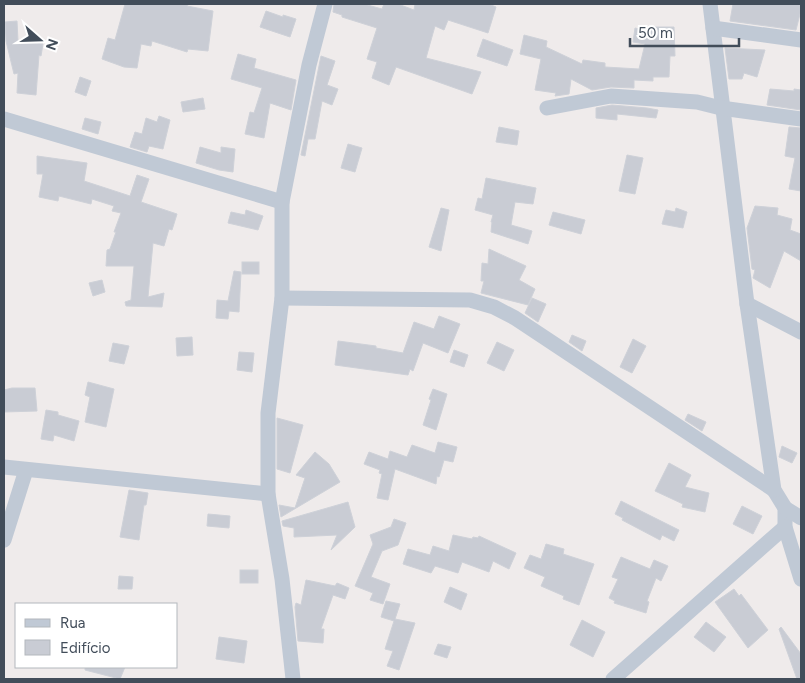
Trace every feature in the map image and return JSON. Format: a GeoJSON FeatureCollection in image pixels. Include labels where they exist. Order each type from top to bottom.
{"type":"FeatureCollection","features":[{"type":"Feature","properties":{"kind":"street"},"geometry":{"type":"LineString","coordinates":[[293,679],[282,579],[268,494],[268,413],[282,298],[282,202],[309,65],[325,4]]}},
{"type":"Feature","properties":{"kind":"street"},"geometry":{"type":"LineString","coordinates":[[710,4],[747,304],[774,490],[784,508],[785,526],[801,579]]}},
{"type":"Feature","properties":{"kind":"street"},"geometry":{"type":"LineString","coordinates":[[713,28],[801,40]]}},
{"type":"Feature","properties":{"kind":"street"},"geometry":{"type":"LineString","coordinates":[[548,108],[610,96],[697,102],[723,108],[801,119]]}},
{"type":"Feature","properties":{"kind":"street"},"geometry":{"type":"LineString","coordinates":[[4,119],[282,202]]}},
{"type":"Feature","properties":{"kind":"street"},"geometry":{"type":"LineString","coordinates":[[282,298],[470,300],[494,307],[515,318],[774,490]]}},
{"type":"Feature","properties":{"kind":"street"},"geometry":{"type":"LineString","coordinates":[[747,304],[801,332]]}},
{"type":"Feature","properties":{"kind":"street"},"geometry":{"type":"LineString","coordinates":[[4,467],[268,494]]}},
{"type":"Feature","properties":{"kind":"street"},"geometry":{"type":"LineString","coordinates":[[4,540],[26,470]]}},
{"type":"Feature","properties":{"kind":"street"},"geometry":{"type":"LineString","coordinates":[[784,508],[801,518]]}},
{"type":"Feature","properties":{"kind":"street"},"geometry":{"type":"LineString","coordinates":[[612,679],[785,526]]}},
{"type":"Feature","properties":{"kind":"building"},"geometry":{"type":"Polygon","coordinates":[[[125,4],[188,4],[187,6],[213,11],[208,51],[188,49],[187,52],[152,41],[151,46],[141,44],[137,68],[124,67],[102,59],[108,38],[115,40],[125,4]]]}},
{"type":"Feature","properties":{"kind":"building"},"geometry":{"type":"Polygon","coordinates":[[[334,4],[364,4],[382,9],[384,4],[398,4],[414,10],[415,4],[489,4],[496,7],[488,33],[448,20],[444,30],[435,26],[426,58],[481,72],[472,94],[396,67],[389,85],[372,78],[377,62],[367,59],[377,28],[342,17],[342,15],[333,12],[334,4]]]}},
{"type":"Feature","properties":{"kind":"building"},"geometry":{"type":"Polygon","coordinates":[[[733,4],[801,4],[801,10],[796,30],[730,21],[733,4]]]}},
{"type":"Feature","properties":{"kind":"building"},"geometry":{"type":"Polygon","coordinates":[[[266,11],[296,19],[290,37],[260,27],[266,11]]]}},
{"type":"Feature","properties":{"kind":"building"},"geometry":{"type":"Polygon","coordinates":[[[17,21],[18,41],[27,39],[27,42],[43,44],[41,56],[39,55],[36,95],[17,93],[18,73],[14,74],[6,41],[5,22],[17,21]]]}},
{"type":"Feature","properties":{"kind":"building"},"geometry":{"type":"Polygon","coordinates":[[[648,27],[674,27],[675,56],[670,56],[669,77],[653,77],[653,81],[634,80],[634,88],[611,87],[592,90],[571,79],[569,94],[555,96],[556,93],[535,90],[541,59],[520,54],[524,35],[547,41],[546,47],[582,64],[583,60],[605,63],[605,67],[639,69],[645,44],[633,42],[635,28],[648,31],[648,27]]]}},
{"type":"Feature","properties":{"kind":"building"},"geometry":{"type":"Polygon","coordinates":[[[483,39],[513,50],[507,66],[477,56],[483,39]]]}},
{"type":"Feature","properties":{"kind":"building"},"geometry":{"type":"Polygon","coordinates":[[[725,48],[765,50],[757,77],[744,73],[742,79],[729,79],[725,48]]]}},
{"type":"Feature","properties":{"kind":"building"},"geometry":{"type":"Polygon","coordinates":[[[238,54],[256,59],[254,68],[296,80],[291,110],[270,103],[264,138],[245,134],[250,112],[254,113],[262,88],[231,79],[238,54]]]}},
{"type":"Feature","properties":{"kind":"building"},"geometry":{"type":"Polygon","coordinates":[[[321,56],[335,61],[327,85],[338,89],[332,105],[322,101],[315,139],[308,139],[305,156],[301,155],[321,56]]]}},
{"type":"Feature","properties":{"kind":"building"},"geometry":{"type":"Polygon","coordinates":[[[80,77],[91,81],[86,96],[75,92],[80,77]]]}},
{"type":"Feature","properties":{"kind":"building"},"geometry":{"type":"Polygon","coordinates":[[[770,89],[801,90],[801,110],[767,105],[770,89]]]}},
{"type":"Feature","properties":{"kind":"building"},"geometry":{"type":"Polygon","coordinates":[[[203,98],[205,109],[183,112],[181,102],[203,98]]]}},
{"type":"Feature","properties":{"kind":"building"},"geometry":{"type":"Polygon","coordinates":[[[612,105],[658,110],[656,118],[617,114],[617,120],[596,118],[596,108],[612,105]]]}},
{"type":"Feature","properties":{"kind":"building"},"geometry":{"type":"Polygon","coordinates":[[[159,116],[170,120],[163,149],[149,146],[147,152],[130,147],[135,132],[142,134],[146,118],[157,122],[159,116]]]}},
{"type":"Feature","properties":{"kind":"building"},"geometry":{"type":"Polygon","coordinates":[[[85,118],[101,122],[98,134],[82,129],[85,118]]]}},
{"type":"Feature","properties":{"kind":"building"},"geometry":{"type":"Polygon","coordinates":[[[499,127],[519,131],[517,145],[496,142],[499,127]]]}},
{"type":"Feature","properties":{"kind":"building"},"geometry":{"type":"Polygon","coordinates":[[[789,127],[801,128],[801,191],[789,189],[795,158],[785,156],[789,127]]]}},
{"type":"Feature","properties":{"kind":"building"},"geometry":{"type":"Polygon","coordinates":[[[348,144],[362,148],[355,172],[341,168],[348,144]]]}},
{"type":"Feature","properties":{"kind":"building"},"geometry":{"type":"Polygon","coordinates":[[[200,147],[221,153],[221,147],[235,149],[233,172],[196,163],[200,147]]]}},
{"type":"Feature","properties":{"kind":"building"},"geometry":{"type":"Polygon","coordinates":[[[627,155],[643,158],[635,194],[619,191],[627,155]]]}},
{"type":"Feature","properties":{"kind":"building"},"geometry":{"type":"Polygon","coordinates":[[[37,156],[87,163],[84,181],[130,196],[137,175],[149,179],[141,202],[177,214],[172,230],[169,229],[164,246],[153,243],[148,297],[164,293],[162,307],[126,306],[125,302],[131,300],[134,266],[106,266],[107,250],[110,249],[121,213],[112,211],[114,206],[92,199],[91,204],[59,196],[58,201],[39,197],[43,174],[37,174],[37,156]]]}},
{"type":"Feature","properties":{"kind":"building"},"geometry":{"type":"Polygon","coordinates":[[[486,178],[536,188],[533,204],[515,202],[511,225],[532,231],[528,244],[491,232],[493,215],[475,210],[478,198],[482,199],[486,178]]]}},
{"type":"Feature","properties":{"kind":"building"},"geometry":{"type":"Polygon","coordinates":[[[755,206],[778,208],[777,215],[792,219],[790,230],[801,234],[801,261],[784,251],[770,288],[753,278],[755,270],[752,269],[747,228],[755,206]]]}},
{"type":"Feature","properties":{"kind":"building"},"geometry":{"type":"Polygon","coordinates":[[[441,208],[449,210],[441,251],[429,247],[441,208]]]}},
{"type":"Feature","properties":{"kind":"building"},"geometry":{"type":"Polygon","coordinates":[[[676,208],[687,212],[683,228],[662,224],[666,210],[675,212],[676,208]]]}},
{"type":"Feature","properties":{"kind":"building"},"geometry":{"type":"Polygon","coordinates":[[[246,210],[263,216],[258,230],[228,223],[231,212],[245,215],[246,210]]]}},
{"type":"Feature","properties":{"kind":"building"},"geometry":{"type":"Polygon","coordinates":[[[553,212],[585,220],[581,234],[549,225],[553,212]]]}},
{"type":"Feature","properties":{"kind":"building"},"geometry":{"type":"Polygon","coordinates":[[[489,249],[526,266],[519,280],[535,289],[528,305],[481,293],[484,281],[481,281],[482,263],[488,264],[489,249]]]}},
{"type":"Feature","properties":{"kind":"building"},"geometry":{"type":"Polygon","coordinates":[[[242,262],[259,262],[259,274],[242,274],[242,262]]]}},
{"type":"Feature","properties":{"kind":"building"},"geometry":{"type":"Polygon","coordinates":[[[234,271],[241,272],[239,312],[229,311],[228,319],[216,318],[217,300],[228,301],[234,271]]]}},
{"type":"Feature","properties":{"kind":"building"},"geometry":{"type":"Polygon","coordinates":[[[102,280],[105,292],[93,296],[89,283],[102,280]]]}},
{"type":"Feature","properties":{"kind":"building"},"geometry":{"type":"Polygon","coordinates":[[[532,298],[546,304],[538,322],[525,313],[532,298]]]}},
{"type":"Feature","properties":{"kind":"building"},"geometry":{"type":"Polygon","coordinates":[[[439,316],[460,324],[448,353],[423,343],[413,371],[410,369],[408,375],[335,365],[338,341],[376,346],[376,348],[403,353],[414,322],[434,329],[439,316]]]}},
{"type":"Feature","properties":{"kind":"building"},"geometry":{"type":"Polygon","coordinates":[[[572,335],[586,341],[582,351],[569,342],[572,335]]]}},
{"type":"Feature","properties":{"kind":"building"},"geometry":{"type":"Polygon","coordinates":[[[192,337],[193,355],[177,356],[176,338],[192,337]]]}},
{"type":"Feature","properties":{"kind":"building"},"geometry":{"type":"Polygon","coordinates":[[[633,339],[646,346],[632,373],[620,367],[633,339]]]}},
{"type":"Feature","properties":{"kind":"building"},"geometry":{"type":"Polygon","coordinates":[[[497,342],[514,350],[504,371],[487,363],[497,342]]]}},
{"type":"Feature","properties":{"kind":"building"},"geometry":{"type":"Polygon","coordinates":[[[113,343],[129,346],[124,364],[109,361],[113,343]]]}},
{"type":"Feature","properties":{"kind":"building"},"geometry":{"type":"Polygon","coordinates":[[[454,350],[468,355],[464,367],[450,362],[454,350]]]}},
{"type":"Feature","properties":{"kind":"building"},"geometry":{"type":"Polygon","coordinates":[[[239,352],[254,353],[252,372],[237,370],[239,352]]]}},
{"type":"Feature","properties":{"kind":"building"},"geometry":{"type":"Polygon","coordinates":[[[88,382],[114,389],[106,427],[85,422],[90,397],[85,395],[88,382]]]}},
{"type":"Feature","properties":{"kind":"building"},"geometry":{"type":"Polygon","coordinates":[[[35,388],[37,411],[4,412],[4,390],[35,388]]]}},
{"type":"Feature","properties":{"kind":"building"},"geometry":{"type":"Polygon","coordinates":[[[433,389],[447,394],[436,430],[423,425],[433,389]]]}},
{"type":"Feature","properties":{"kind":"building"},"geometry":{"type":"Polygon","coordinates":[[[46,410],[58,412],[58,415],[79,421],[74,441],[54,435],[53,441],[41,439],[46,410]]]}},
{"type":"Feature","properties":{"kind":"building"},"geometry":{"type":"Polygon","coordinates":[[[688,414],[706,422],[702,431],[685,420],[688,414]]]}},
{"type":"Feature","properties":{"kind":"building"},"geometry":{"type":"Polygon","coordinates":[[[277,418],[303,425],[290,473],[277,469],[277,418]]]}},
{"type":"Feature","properties":{"kind":"building"},"geometry":{"type":"Polygon","coordinates":[[[438,442],[457,447],[453,462],[444,460],[439,477],[437,476],[436,484],[395,469],[388,500],[377,498],[382,474],[379,473],[380,470],[364,464],[369,452],[388,459],[390,451],[407,457],[412,445],[435,453],[438,442]]]}},
{"type":"Feature","properties":{"kind":"building"},"geometry":{"type":"Polygon","coordinates":[[[782,446],[797,453],[792,463],[779,457],[782,446]]]}},
{"type":"Feature","properties":{"kind":"building"},"geometry":{"type":"Polygon","coordinates":[[[315,452],[329,464],[340,482],[281,517],[279,505],[295,508],[305,478],[296,475],[315,452]]]}},
{"type":"Feature","properties":{"kind":"building"},"geometry":{"type":"Polygon","coordinates":[[[669,463],[691,475],[685,487],[709,493],[705,512],[682,507],[683,504],[655,491],[669,463]]]}},
{"type":"Feature","properties":{"kind":"building"},"geometry":{"type":"Polygon","coordinates":[[[129,490],[148,493],[146,505],[144,505],[139,540],[120,537],[129,490]]]}},
{"type":"Feature","properties":{"kind":"building"},"geometry":{"type":"Polygon","coordinates":[[[621,501],[679,530],[674,541],[662,535],[660,540],[622,520],[623,518],[615,514],[621,501]]]}},
{"type":"Feature","properties":{"kind":"building"},"geometry":{"type":"Polygon","coordinates":[[[348,502],[355,527],[331,550],[337,535],[294,537],[294,528],[283,526],[282,521],[348,502]]]}},
{"type":"Feature","properties":{"kind":"building"},"geometry":{"type":"Polygon","coordinates":[[[742,506],[762,516],[753,534],[733,524],[742,506]]]}},
{"type":"Feature","properties":{"kind":"building"},"geometry":{"type":"Polygon","coordinates":[[[208,514],[230,516],[229,528],[207,526],[208,514]]]}},
{"type":"Feature","properties":{"kind":"building"},"geometry":{"type":"Polygon","coordinates":[[[394,519],[406,523],[398,545],[382,551],[371,577],[390,584],[383,604],[370,600],[373,593],[355,586],[373,544],[370,535],[391,527],[394,519]]]}},
{"type":"Feature","properties":{"kind":"building"},"geometry":{"type":"Polygon","coordinates":[[[453,535],[472,539],[479,536],[516,553],[509,569],[493,561],[489,572],[462,562],[458,573],[435,566],[431,573],[403,564],[408,549],[430,555],[433,546],[449,551],[453,535]]]}},
{"type":"Feature","properties":{"kind":"building"},"geometry":{"type":"Polygon","coordinates":[[[546,544],[564,549],[563,554],[594,564],[579,605],[563,599],[564,596],[541,586],[545,577],[524,568],[530,555],[541,559],[546,544]]]}},
{"type":"Feature","properties":{"kind":"building"},"geometry":{"type":"Polygon","coordinates":[[[621,557],[650,569],[654,560],[668,566],[661,581],[656,578],[647,601],[649,602],[646,613],[614,603],[615,601],[609,598],[618,579],[612,577],[621,557]]]}},
{"type":"Feature","properties":{"kind":"building"},"geometry":{"type":"Polygon","coordinates":[[[240,570],[258,570],[258,583],[240,583],[240,570]]]}},
{"type":"Feature","properties":{"kind":"building"},"geometry":{"type":"Polygon","coordinates":[[[119,576],[133,577],[132,589],[118,589],[119,576]]]}},
{"type":"Feature","properties":{"kind":"building"},"geometry":{"type":"Polygon","coordinates":[[[306,580],[335,586],[337,583],[349,588],[345,599],[333,595],[321,629],[324,629],[323,643],[298,641],[295,607],[296,603],[301,605],[306,580]]]}},
{"type":"Feature","properties":{"kind":"building"},"geometry":{"type":"Polygon","coordinates":[[[450,587],[467,594],[461,610],[444,602],[450,587]]]}},
{"type":"Feature","properties":{"kind":"building"},"geometry":{"type":"Polygon","coordinates":[[[734,589],[739,596],[741,594],[768,630],[748,648],[715,602],[734,589]]]}},
{"type":"Feature","properties":{"kind":"building"},"geometry":{"type":"Polygon","coordinates":[[[386,601],[400,604],[395,619],[415,623],[399,670],[387,666],[393,651],[385,649],[394,621],[381,617],[386,601]]]}},
{"type":"Feature","properties":{"kind":"building"},"geometry":{"type":"Polygon","coordinates":[[[582,620],[605,632],[593,657],[570,645],[582,620]]]}},
{"type":"Feature","properties":{"kind":"building"},"geometry":{"type":"Polygon","coordinates":[[[706,622],[726,637],[714,652],[694,637],[706,622]]]}},
{"type":"Feature","properties":{"kind":"building"},"geometry":{"type":"Polygon","coordinates":[[[781,627],[801,654],[801,679],[797,679],[779,629],[781,627]]]}},
{"type":"Feature","properties":{"kind":"building"},"geometry":{"type":"Polygon","coordinates":[[[219,637],[247,641],[244,663],[216,659],[219,637]]]}},
{"type":"Feature","properties":{"kind":"building"},"geometry":{"type":"Polygon","coordinates":[[[438,644],[451,647],[447,658],[434,654],[438,644]]]}},
{"type":"Feature","properties":{"kind":"building"},"geometry":{"type":"Polygon","coordinates":[[[85,668],[125,668],[120,679],[85,670],[85,668]]]}}]}
